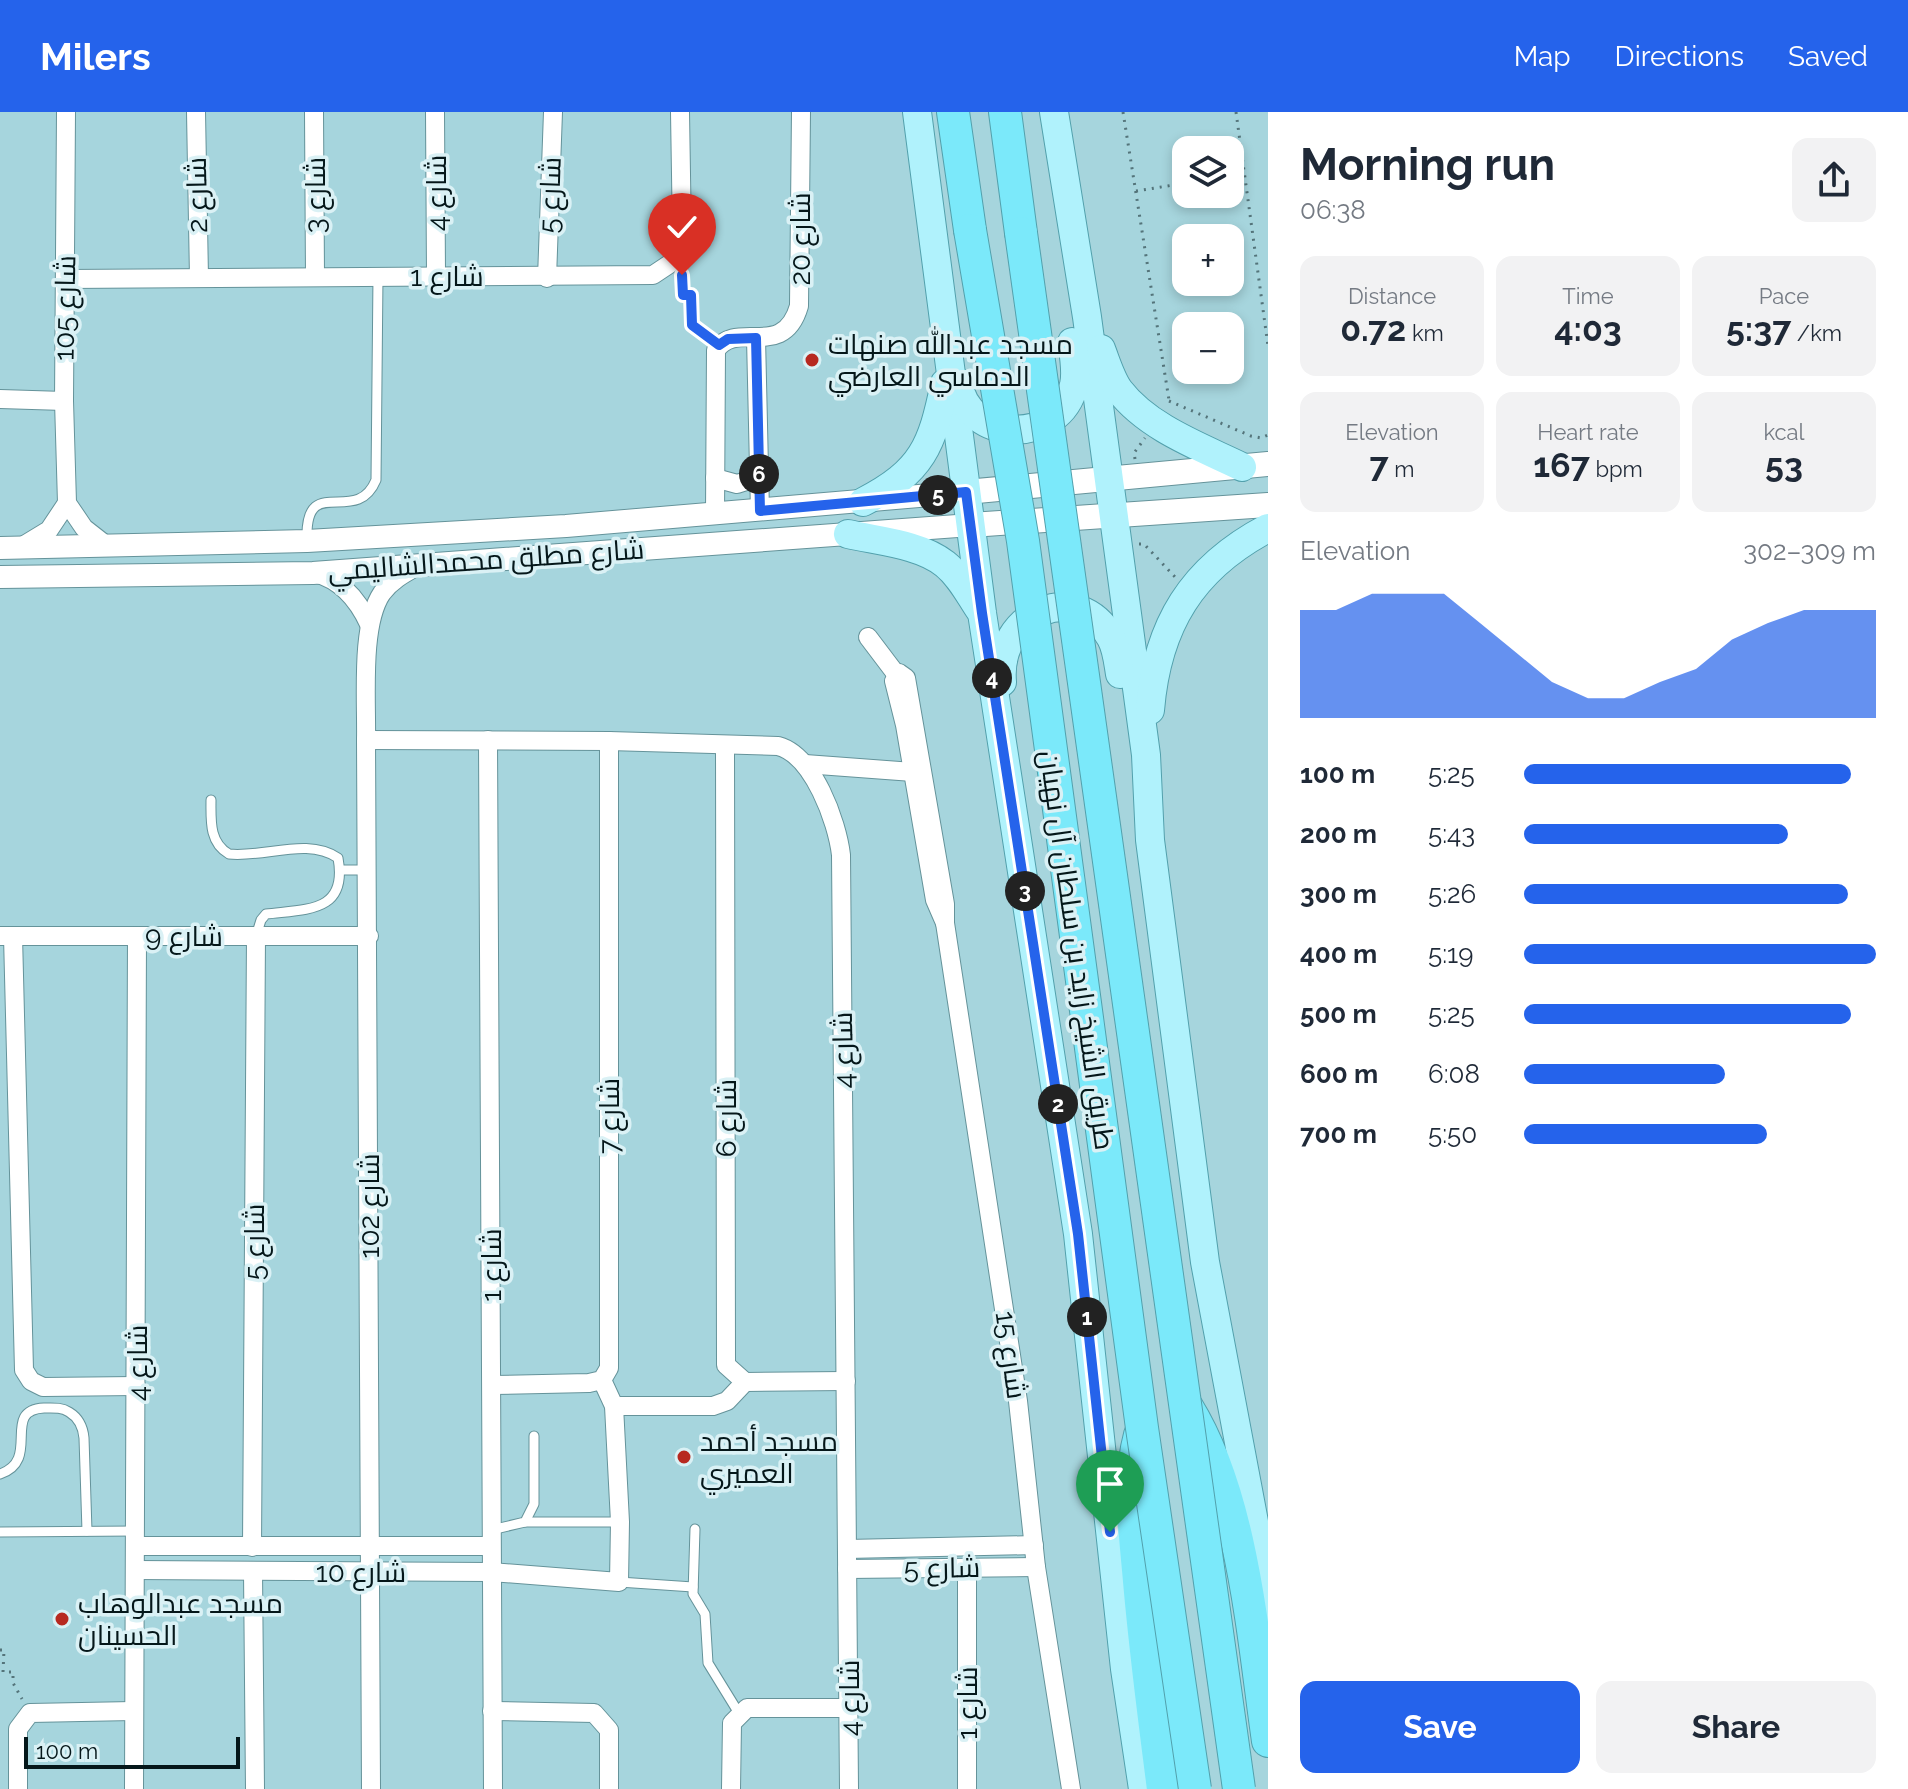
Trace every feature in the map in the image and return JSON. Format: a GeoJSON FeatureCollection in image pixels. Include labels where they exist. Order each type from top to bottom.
{"type":"FeatureCollection","features":[{"type":"Feature","properties":{"kind":"highway","name":"طريق الشيخ زايد بن سلطان آل نهيان"},"geometry":{"type":"LineString","coordinates":[[953,112],[1023,541],[1142,1428],[1195,1789]]}},
{"type":"Feature","properties":{"kind":"highway","name":"طريق الشيخ زايد بن سلطان آل نهيان"},"geometry":{"type":"LineString","coordinates":[[1005,112],[1239,1789]]}},
{"type":"Feature","properties":{"kind":"highway"},"geometry":{"type":"LineString","coordinates":[[1183,1401],[1204,1437],[1221,1478],[1247,1599],[1268,1741]]}},
{"type":"Feature","properties":{"kind":"highway"},"geometry":{"type":"LineString","coordinates":[[1142,1428],[1133,1472],[1132,1502],[1148,1680],[1163,1789]]}},
{"type":"Feature","properties":{"kind":"main road"},"geometry":{"type":"LineString","coordinates":[[917,112],[959,391],[980,419],[1001,429],[1016,431],[1041,425],[1054,418],[1065,406],[1076,377],[1051,112]]}},
{"type":"Feature","properties":{"kind":"main road","name":"طريق الشيخ زايد بن سلطان آل نهيان"},"geometry":{"type":"LineString","coordinates":[[917,112],[982,613],[1078,1234],[1125,1669],[1143,1789]]}},
{"type":"Feature","properties":{"kind":"main road"},"geometry":{"type":"LineString","coordinates":[[1051,112],[1087,317],[1146,755],[1150,840]]}},
{"type":"Feature","properties":{"kind":"main road"},"geometry":{"type":"LineString","coordinates":[[1087,317],[1117,388],[1136,408],[1187,441],[1255,465]]}},
{"type":"Feature","properties":{"kind":"main road"},"geometry":{"type":"LineString","coordinates":[[863,502],[893,487],[917,463],[933,434],[949,362]]}},
{"type":"Feature","properties":{"kind":"main road"},"geometry":{"type":"LineString","coordinates":[[966,492],[1255,465]]}},
{"type":"Feature","properties":{"kind":"main road"},"geometry":{"type":"LineString","coordinates":[[971,525],[1268,505]]}},
{"type":"Feature","properties":{"kind":"main road"},"geometry":{"type":"LineString","coordinates":[[1146,755],[1151,689],[1160,648],[1174,614],[1189,590],[1221,558],[1268,528]]}},
{"type":"Feature","properties":{"kind":"main road"},"geometry":{"type":"LineString","coordinates":[[848,534],[901,546],[944,563],[962,582],[982,613]]}},
{"type":"Feature","properties":{"kind":"main road"},"geometry":{"type":"LineString","coordinates":[[1021,868],[1002,663],[1007,641],[1027,618],[1045,610],[1065,608],[1081,611],[1093,618],[1111,639],[1116,653],[1150,840],[1205,1262],[1257,1538],[1268,1617]]}},
{"type":"Feature","properties":{"kind":"street","name":"شارع 105"},"geometry":{"type":"LineString","coordinates":[[66,112],[64,401],[67,503]]}},
{"type":"Feature","properties":{"kind":"street","name":"شارع 2"},"geometry":{"type":"LineString","coordinates":[[196,112],[199,278]]}},
{"type":"Feature","properties":{"kind":"street","name":"شارع 3"},"geometry":{"type":"LineString","coordinates":[[314,112],[315,277]]}},
{"type":"Feature","properties":{"kind":"street","name":"شارع 4"},"geometry":{"type":"LineString","coordinates":[[435,112],[436,275]]}},
{"type":"Feature","properties":{"kind":"street","name":"شارع 5"},"geometry":{"type":"LineString","coordinates":[[547,278],[553,112]]}},
{"type":"Feature","properties":{"kind":"street"},"geometry":{"type":"LineString","coordinates":[[671,263],[682,236],[680,112]]}},
{"type":"Feature","properties":{"kind":"street","name":"شارع 20"},"geometry":{"type":"LineString","coordinates":[[719,345],[728,339],[780,334],[793,322],[799,306],[801,112]]}},
{"type":"Feature","properties":{"kind":"street","name":"شارع 1"},"geometry":{"type":"LineString","coordinates":[[66,279],[436,275],[547,278],[653,275],[671,263]]}},
{"type":"Feature","properties":{"kind":"street"},"geometry":{"type":"LineString","coordinates":[[756,338],[760,511]]}},
{"type":"Feature","properties":{"kind":"street"},"geometry":{"type":"LineString","coordinates":[[715,515],[714,362],[719,345]]}},
{"type":"Feature","properties":{"kind":"street"},"geometry":{"type":"LineString","coordinates":[[0,399],[64,401]]}},
{"type":"Feature","properties":{"kind":"street"},"geometry":{"type":"LineString","coordinates":[[715,478],[737,484],[759,477]]}},
{"type":"Feature","properties":{"kind":"street","name":"شارع مطلق محمدالشاليمي"},"geometry":{"type":"LineString","coordinates":[[11,548],[307,541],[566,526],[966,492]]}},
{"type":"Feature","properties":{"kind":"street"},"geometry":{"type":"LineString","coordinates":[[11,548],[49,530],[67,503],[84,528],[107,546]]}},
{"type":"Feature","properties":{"kind":"street","name":"شارع مطلق محمدالشاليمي"},"geometry":{"type":"LineString","coordinates":[[0,577],[313,573],[971,525]]}},
{"type":"Feature","properties":{"kind":"street"},"geometry":{"type":"LineString","coordinates":[[566,526],[573,534],[574,544],[566,555]]}},
{"type":"Feature","properties":{"kind":"street","name":"شارع 102"},"geometry":{"type":"LineString","coordinates":[[371,1789],[366,740],[369,624],[383,592],[395,579],[416,567]]}},
{"type":"Feature","properties":{"kind":"street"},"geometry":{"type":"LineString","coordinates":[[313,573],[338,583],[351,594],[369,624]]}},
{"type":"Feature","properties":{"kind":"street"},"geometry":{"type":"LineString","coordinates":[[868,637],[896,674]]}},
{"type":"Feature","properties":{"kind":"street","name":"شارع 15"},"geometry":{"type":"LineString","coordinates":[[945,923],[935,900],[894,681],[896,674],[902,673],[906,678],[945,904],[945,923],[1018,1401],[1036,1567],[1071,1789]]}},
{"type":"Feature","properties":{"kind":"street"},"geometry":{"type":"LineString","coordinates":[[366,740],[609,741],[778,746],[794,752],[805,764],[913,772]]}},
{"type":"Feature","properties":{"kind":"street","name":"شارع 1"},"geometry":{"type":"LineString","coordinates":[[488,740],[493,1789]]}},
{"type":"Feature","properties":{"kind":"street","name":"شارع 7"},"geometry":{"type":"LineString","coordinates":[[602,1380],[609,1368],[609,741]]}},
{"type":"Feature","properties":{"kind":"street","name":"شارع 6"},"geometry":{"type":"LineString","coordinates":[[725,745],[726,1365],[745,1382]]}},
{"type":"Feature","properties":{"kind":"street","name":"شارع 4"},"geometry":{"type":"LineString","coordinates":[[805,764],[833,817],[841,855],[849,1789]]}},
{"type":"Feature","properties":{"kind":"street"},"geometry":{"type":"LineString","coordinates":[[6,936],[23,1363],[27,1376],[37,1385],[136,1386]]}},
{"type":"Feature","properties":{"kind":"street","name":"شارع 9"},"geometry":{"type":"LineString","coordinates":[[6,936],[369,936]]}},
{"type":"Feature","properties":{"kind":"street","name":"شارع 4"},"geometry":{"type":"LineString","coordinates":[[134,1789],[137,936]]}},
{"type":"Feature","properties":{"kind":"street","name":"شارع 5"},"geometry":{"type":"LineString","coordinates":[[252,1547],[256,936]]}},
{"type":"Feature","properties":{"kind":"street"},"geometry":{"type":"LineString","coordinates":[[492,1385],[589,1383],[602,1380],[614,1406],[620,1522],[619,1582]]}},
{"type":"Feature","properties":{"kind":"street"},"geometry":{"type":"LineString","coordinates":[[614,1406],[713,1406],[727,1401],[745,1382],[846,1381]]}},
{"type":"Feature","properties":{"kind":"street","name":"شارع 10"},"geometry":{"type":"LineString","coordinates":[[136,1538],[252,1547],[369,1548],[491,1538]]}},
{"type":"Feature","properties":{"kind":"street","name":"شارع 5"},"geometry":{"type":"LineString","coordinates":[[847,1549],[1034,1545]]}},
{"type":"Feature","properties":{"kind":"street","name":"شارع 5"},"geometry":{"type":"LineString","coordinates":[[847,1569],[1036,1567]]}},
{"type":"Feature","properties":{"kind":"street","name":"شارع 1"},"geometry":{"type":"LineString","coordinates":[[967,1568],[967,1789]]}},
{"type":"Feature","properties":{"kind":"street","name":"شارع 10"},"geometry":{"type":"LineString","coordinates":[[136,1570],[491,1572],[619,1582]]}},
{"type":"Feature","properties":{"kind":"street"},"geometry":{"type":"LineString","coordinates":[[253,1571],[255,1789]]}},
{"type":"Feature","properties":{"kind":"street"},"geometry":{"type":"LineString","coordinates":[[731,1789],[732,1723],[747,1708],[849,1708]]}},
{"type":"Feature","properties":{"kind":"street"},"geometry":{"type":"LineString","coordinates":[[18,1789],[18,1729],[30,1713],[133,1711]]}},
{"type":"Feature","properties":{"kind":"street"},"geometry":{"type":"LineString","coordinates":[[492,1711],[594,1713],[609,1730],[609,1789]]}},
{"type":"Feature","properties":{"kind":"lane"},"geometry":{"type":"LineString","coordinates":[[307,541],[308,518],[313,508],[323,502],[362,500],[370,494],[376,480],[378,276]]}},
{"type":"Feature","properties":{"kind":"lane"},"geometry":{"type":"LineString","coordinates":[[211,800],[214,838],[221,850],[238,855],[325,849],[338,858],[340,870],[334,897],[324,905],[266,914],[256,936]]}},
{"type":"Feature","properties":{"kind":"lane"},"geometry":{"type":"LineString","coordinates":[[340,870],[368,870]]}},
{"type":"Feature","properties":{"kind":"lane"},"geometry":{"type":"LineString","coordinates":[[65,1410],[66,1387]]}},
{"type":"Feature","properties":{"kind":"lane"},"geometry":{"type":"LineString","coordinates":[[0,1474],[11,1470],[16,1461],[18,1420],[22,1413],[32,1408],[65,1410],[79,1421],[83,1429],[87,1531]]}},
{"type":"Feature","properties":{"kind":"lane"},"geometry":{"type":"LineString","coordinates":[[525,1522],[534,1504],[534,1436]]}},
{"type":"Feature","properties":{"kind":"lane"},"geometry":{"type":"LineString","coordinates":[[491,1538],[525,1522],[620,1522]]}},
{"type":"Feature","properties":{"kind":"lane"},"geometry":{"type":"LineString","coordinates":[[695,1529],[694,1599],[705,1614],[710,1669],[740,1715]]}},
{"type":"Feature","properties":{"kind":"lane"},"geometry":{"type":"LineString","coordinates":[[0,1532],[87,1531],[136,1538]]}},
{"type":"Feature","properties":{"kind":"lane"},"geometry":{"type":"LineString","coordinates":[[619,1582],[693,1587]]}},
{"type":"Feature","properties":{"kind":"path"},"geometry":{"type":"LineString","coordinates":[[1123,112],[1169,400]]}},
{"type":"Feature","properties":{"kind":"path"},"geometry":{"type":"LineString","coordinates":[[1236,112],[1268,346]]}},
{"type":"Feature","properties":{"kind":"path"},"geometry":{"type":"LineString","coordinates":[[1136,191],[1172,185]]}},
{"type":"Feature","properties":{"kind":"path"},"geometry":{"type":"LineString","coordinates":[[671,263],[682,275],[683,295],[691,295],[692,325],[719,345]]}},
{"type":"Feature","properties":{"kind":"path"},"geometry":{"type":"LineString","coordinates":[[0,1650],[4,1650],[3,1672],[13,1672],[13,1683],[30,1713]]}},
{"type":"Feature","properties":{"kind":"place","name":"مسجد عبدالله صنهات الدماسي العارضي"},"geometry":{"type":"Point","coordinates":[812,360]}},
{"type":"Feature","properties":{"kind":"place","name":"مسجد أحمد العميري"},"geometry":{"type":"Point","coordinates":[684,1457]}},
{"type":"Feature","properties":{"kind":"place","name":"مسجد عبدالوهاب الحسينان"},"geometry":{"type":"Point","coordinates":[62,1619]}},
{"type":"Feature","properties":{"kind":"route"},"geometry":{"type":"LineString","coordinates":[[682,275],[683,295],[691,295],[692,325],[719,345],[728,339],[756,338],[760,511],[966,492],[1078,1234],[1110,1532]]}}]}
